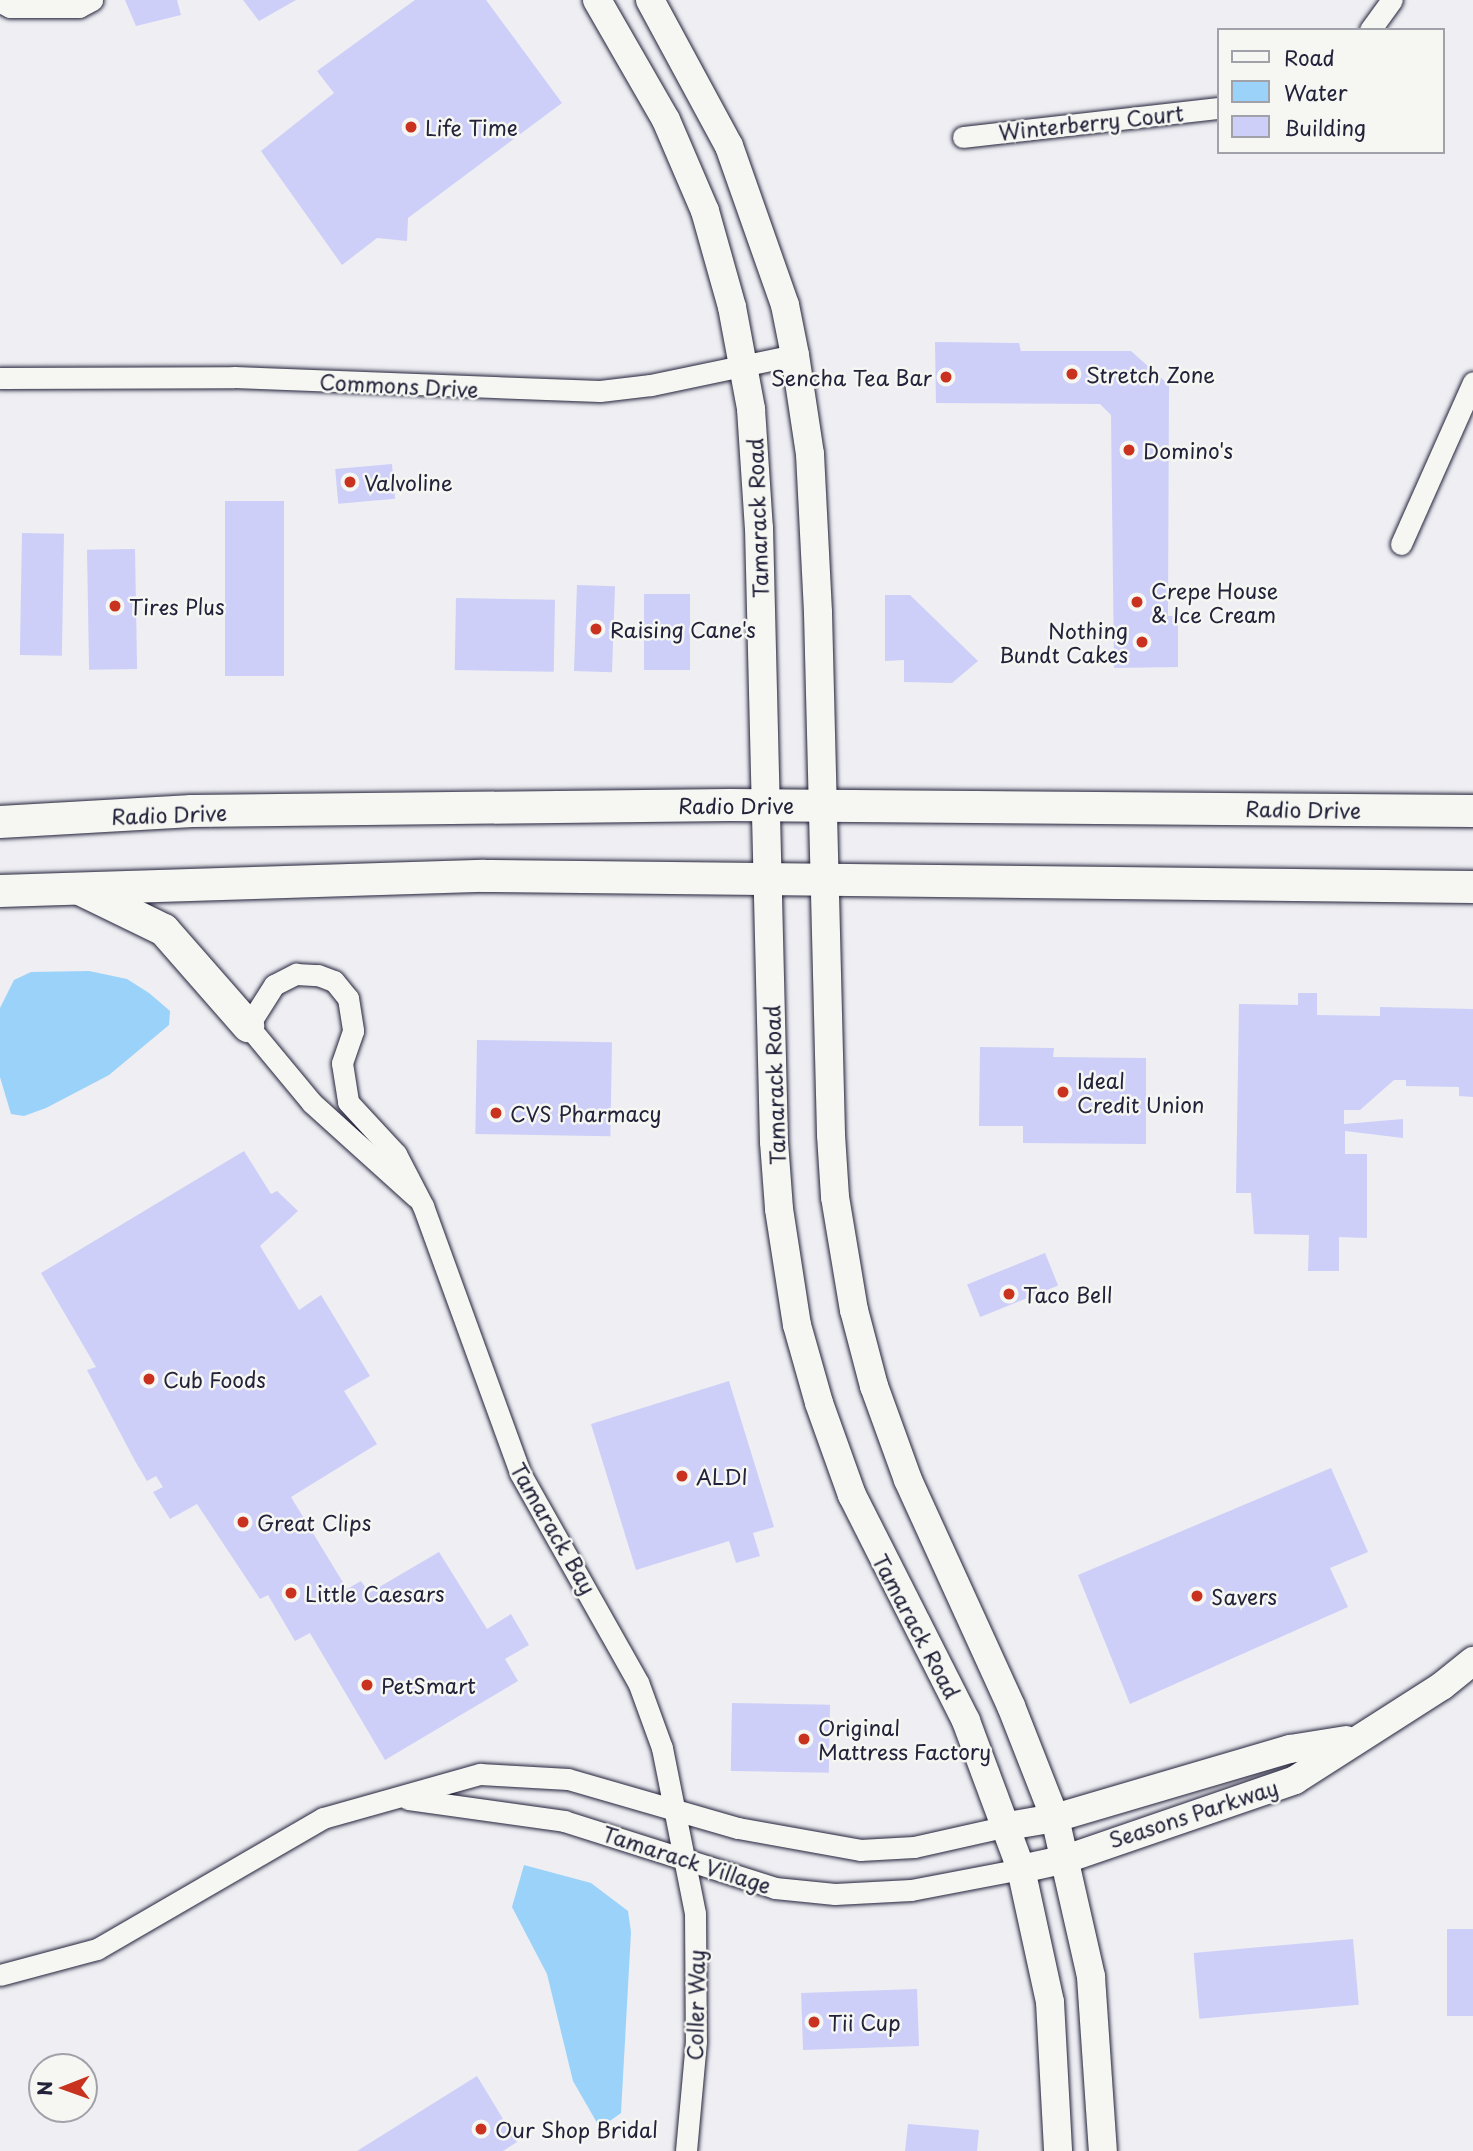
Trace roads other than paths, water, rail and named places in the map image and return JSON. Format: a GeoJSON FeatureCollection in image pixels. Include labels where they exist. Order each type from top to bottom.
{"type":"FeatureCollection","features":[{"type":"Feature","properties":{"kind":"main road","name":"Radio Drive"},"geometry":{"type":"LineString","coordinates":[[0,822],[192,811],[768,805],[1473,811]]}},
{"type":"Feature","properties":{"kind":"main road"},"geometry":{"type":"LineString","coordinates":[[0,891],[484,876],[1473,887]]}},
{"type":"Feature","properties":{"kind":"main road"},"geometry":{"type":"LineString","coordinates":[[74,887],[164,930],[248,1026]]}},
{"type":"Feature","properties":{"kind":"street"},"geometry":{"type":"LineString","coordinates":[[0,2],[10,7],[79,7],[92,0]]}},
{"type":"Feature","properties":{"kind":"street","name":"Tamarack Road"},"geometry":{"type":"LineString","coordinates":[[597,0],[666,120],[705,211],[744,366],[757,465],[768,805],[774,1142],[779,1209],[797,1325],[818,1403],[852,1494],[966,1721],[1008,1826],[1021,1869],[1050,2002],[1058,2151]]}},
{"type":"Feature","properties":{"kind":"street"},"geometry":{"type":"LineString","coordinates":[[650,0],[729,146],[785,305],[795,355],[810,454],[828,880],[835,1197],[863,1350],[908,1480],[1011,1706],[1055,1818],[1093,1989],[1103,2151]]}},
{"type":"Feature","properties":{"kind":"street"},"geometry":{"type":"LineString","coordinates":[[1371,28],[1392,0]]}},
{"type":"Feature","properties":{"kind":"street","name":"Winterberry Court"},"geometry":{"type":"LineString","coordinates":[[963,137],[1218,108]]}},
{"type":"Feature","properties":{"kind":"street","name":"Commons Drive"},"geometry":{"type":"LineString","coordinates":[[0,378],[234,377],[572,391],[651,385],[795,355]]}},
{"type":"Feature","properties":{"kind":"street"},"geometry":{"type":"LineString","coordinates":[[1401,544],[1473,382]]}},
{"type":"Feature","properties":{"kind":"street","name":"Tamarack Bay"},"geometry":{"type":"LineString","coordinates":[[416,1197],[312,1103],[248,1026],[274,985],[296,974],[334,981],[348,998],[354,1015],[342,1063],[348,1101],[396,1154],[436,1235],[520,1473],[638,1682],[662,1748],[686,1859]]}},
{"type":"Feature","properties":{"kind":"street","name":"Seasons Parkway"},"geometry":{"type":"LineString","coordinates":[[1021,1869],[1066,1859],[1295,1780],[1356,1738],[1442,1686],[1473,1661]]}},
{"type":"Feature","properties":{"kind":"street","name":"Seasons Parkway"},"geometry":{"type":"LineString","coordinates":[[1008,1826],[1055,1818],[1290,1749],[1356,1738]]}},
{"type":"Feature","properties":{"kind":"street","name":"Tamarack Village"},"geometry":{"type":"LineString","coordinates":[[0,1975],[97,1949],[313,1822],[352,1806],[396,1798],[480,1774],[520,1774],[568,1779],[675,1807],[738,1828],[860,1850],[914,1847],[1008,1826]]}},
{"type":"Feature","properties":{"kind":"street","name":"Tamarack Village"},"geometry":{"type":"LineString","coordinates":[[396,1798],[564,1821],[775,1888],[835,1894],[911,1890],[1021,1869]]}},
{"type":"Feature","properties":{"kind":"street","name":"Coller Way"},"geometry":{"type":"LineString","coordinates":[[686,1859],[698,1979],[686,2151]]}},
{"type":"Feature","properties":{"kind":"water"},"geometry":{"type":"Polygon","coordinates":[[[89,971],[127,979],[149,993],[170,1011],[169,1025],[109,1075],[46,1108],[24,1116],[11,1114],[0,1077],[0,1008],[14,980],[31,972],[89,971]]]}},
{"type":"Feature","properties":{"kind":"water"},"geometry":{"type":"Polygon","coordinates":[[[524,1865],[591,1883],[628,1911],[631,1932],[621,2113],[600,2128],[573,2081],[547,1974],[512,1907],[524,1865]]]}},
{"type":"Feature","properties":{"kind":"place","name":"Life Time"},"geometry":{"type":"Point","coordinates":[411,127]}},
{"type":"Feature","properties":{"kind":"place","name":"Stretch Zone"},"geometry":{"type":"Point","coordinates":[1072,374]}},
{"type":"Feature","properties":{"kind":"place","name":"Sencha Tea Bar"},"geometry":{"type":"Point","coordinates":[946,377]}},
{"type":"Feature","properties":{"kind":"place","name":"Domino's"},"geometry":{"type":"Point","coordinates":[1129,450]}},
{"type":"Feature","properties":{"kind":"place","name":"Valvoline"},"geometry":{"type":"Point","coordinates":[350,482]}},
{"type":"Feature","properties":{"kind":"place","name":"Crepe House & Ice Cream"},"geometry":{"type":"Point","coordinates":[1137,602]}},
{"type":"Feature","properties":{"kind":"place","name":"Tires Plus"},"geometry":{"type":"Point","coordinates":[115,606]}},
{"type":"Feature","properties":{"kind":"place","name":"Raising Cane's"},"geometry":{"type":"Point","coordinates":[596,629]}},
{"type":"Feature","properties":{"kind":"place","name":"Nothing Bundt Cakes"},"geometry":{"type":"Point","coordinates":[1142,642]}},
{"type":"Feature","properties":{"kind":"place","name":"Ideal Credit Union"},"geometry":{"type":"Point","coordinates":[1063,1092]}},
{"type":"Feature","properties":{"kind":"place","name":"CVS Pharmacy"},"geometry":{"type":"Point","coordinates":[496,1113]}},
{"type":"Feature","properties":{"kind":"place","name":"Taco Bell"},"geometry":{"type":"Point","coordinates":[1009,1294]}},
{"type":"Feature","properties":{"kind":"place","name":"Cub Foods"},"geometry":{"type":"Point","coordinates":[149,1379]}},
{"type":"Feature","properties":{"kind":"place","name":"ALDI"},"geometry":{"type":"Point","coordinates":[682,1476]}},
{"type":"Feature","properties":{"kind":"place","name":"Great Clips"},"geometry":{"type":"Point","coordinates":[243,1522]}},
{"type":"Feature","properties":{"kind":"place","name":"Little Caesars"},"geometry":{"type":"Point","coordinates":[291,1593]}},
{"type":"Feature","properties":{"kind":"place","name":"Savers"},"geometry":{"type":"Point","coordinates":[1197,1596]}},
{"type":"Feature","properties":{"kind":"place","name":"PetSmart"},"geometry":{"type":"Point","coordinates":[367,1685]}},
{"type":"Feature","properties":{"kind":"place","name":"Original Mattress Factory"},"geometry":{"type":"Point","coordinates":[804,1739]}},
{"type":"Feature","properties":{"kind":"place","name":"Tii Cup"},"geometry":{"type":"Point","coordinates":[814,2022]}},
{"type":"Feature","properties":{"kind":"place","name":"Our Shop Bridal"},"geometry":{"type":"Point","coordinates":[481,2129]}}]}
